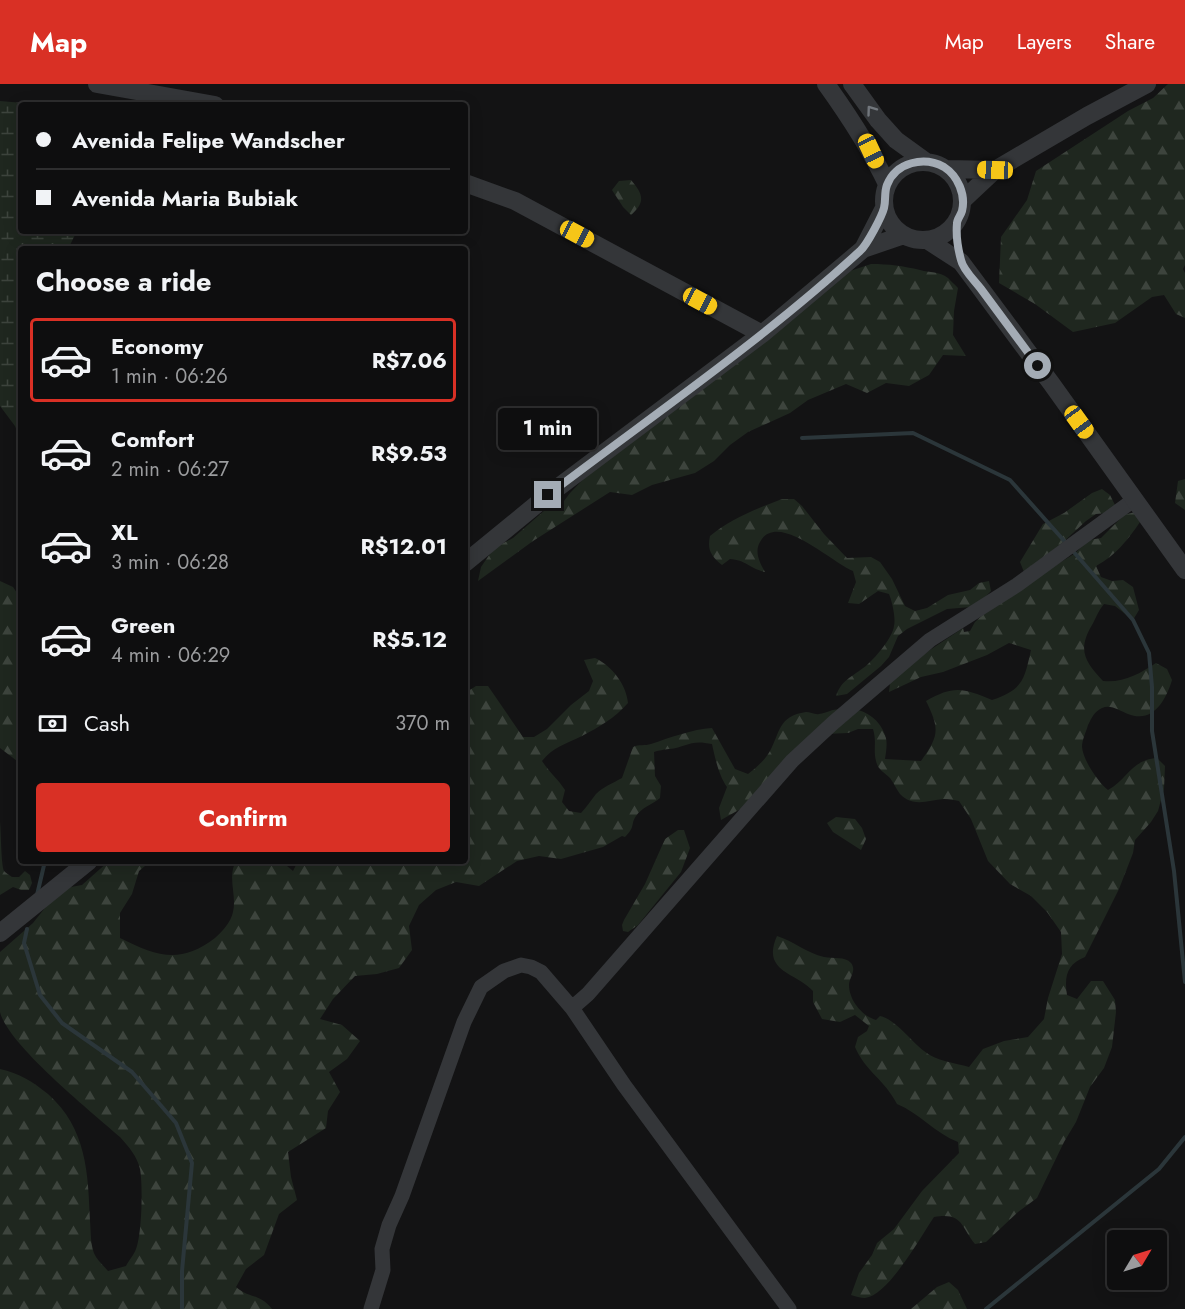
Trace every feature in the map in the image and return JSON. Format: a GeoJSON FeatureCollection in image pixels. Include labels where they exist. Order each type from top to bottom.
{"type":"FeatureCollection","features":[{"type":"Feature","properties":{"kind":"street"},"geometry":{"type":"LineString","coordinates":[[97,84],[198,102]]}},
{"type":"Feature","properties":{"kind":"street"},"geometry":{"type":"LineString","coordinates":[[826,84],[856,125],[887,184]]}},
{"type":"Feature","properties":{"kind":"street"},"geometry":{"type":"LineString","coordinates":[[852,84],[896,140],[925,161]]}},
{"type":"Feature","properties":{"kind":"street"},"geometry":{"type":"LineString","coordinates":[[963,200],[995,170],[1086,116],[1147,84]]}},
{"type":"Feature","properties":{"kind":"street"},"geometry":{"type":"LineString","coordinates":[[925,161],[947,169],[955,178],[961,188],[962,212],[957,222],[939,238],[915,240],[904,236],[888,219],[884,207],[884,196],[887,184],[894,174],[913,162],[925,161]]}},
{"type":"Feature","properties":{"kind":"street"},"geometry":{"type":"LineString","coordinates":[[947,169],[995,170]]}},
{"type":"Feature","properties":{"kind":"street"},"geometry":{"type":"LineString","coordinates":[[468,184],[515,201],[762,334]]}},
{"type":"Feature","properties":{"kind":"street"},"geometry":{"type":"LineString","coordinates":[[863,249],[884,207]]}},
{"type":"Feature","properties":{"kind":"street"},"geometry":{"type":"LineString","coordinates":[[957,222],[961,262]]}},
{"type":"Feature","properties":{"kind":"street"},"geometry":{"type":"LineString","coordinates":[[468,561],[548,495],[762,334],[863,249],[904,236]]}},
{"type":"Feature","properties":{"kind":"street"},"geometry":{"type":"LineString","coordinates":[[927,240],[961,262],[1185,570]]}},
{"type":"Feature","properties":{"kind":"street"},"geometry":{"type":"LineString","coordinates":[[572,1008],[588,994],[792,761],[833,723],[930,640],[1017,585],[1134,499]]}},
{"type":"Feature","properties":{"kind":"street"},"geometry":{"type":"LineString","coordinates":[[0,933],[85,864]]}},
{"type":"Feature","properties":{"kind":"street"},"geometry":{"type":"LineString","coordinates":[[371,1309],[383,1270],[382,1249],[389,1225],[402,1196],[464,1022],[482,987],[504,971],[521,965],[531,966],[541,972],[572,1008],[624,1085],[789,1309]]}},
{"type":"Feature","properties":{"kind":"green space"},"geometry":{"type":"Polygon","coordinates":[[[1168,84],[1185,84],[1185,265],[1183,269],[1185,273],[1185,318],[1176,314],[1164,295],[1152,297],[1115,323],[1073,332],[1035,304],[999,283],[1001,237],[1027,200],[1036,171],[1128,111],[1153,98],[1168,84]]]}},
{"type":"Feature","properties":{"kind":"green space"},"geometry":{"type":"Polygon","coordinates":[[[0,101],[18,103],[18,234],[76,234],[70,246],[18,246],[18,434],[0,406],[0,101]]]}},
{"type":"Feature","properties":{"kind":"green space"},"geometry":{"type":"Polygon","coordinates":[[[631,180],[640,194],[641,202],[631,215],[612,190],[619,181],[631,180]]]}},
{"type":"Feature","properties":{"kind":"green space"},"geometry":{"type":"Polygon","coordinates":[[[871,264],[908,267],[938,273],[948,278],[958,288],[953,335],[966,356],[943,355],[929,375],[909,386],[886,383],[867,393],[846,384],[808,400],[790,413],[748,432],[714,461],[695,473],[652,485],[632,495],[610,492],[533,541],[478,581],[481,567],[494,548],[513,538],[545,510],[561,505],[602,460],[847,272],[871,264]]]}},
{"type":"Feature","properties":{"kind":"green space"},"geometry":{"type":"Polygon","coordinates":[[[1185,479],[1185,510],[1175,503],[1178,481],[1185,479]]]}},
{"type":"Feature","properties":{"kind":"green space"},"geometry":{"type":"Polygon","coordinates":[[[1102,489],[1110,495],[1115,505],[1107,513],[1096,514],[1086,521],[1060,545],[1024,572],[1020,562],[1043,524],[1102,489]]]}},
{"type":"Feature","properties":{"kind":"green space"},"geometry":{"type":"Polygon","coordinates":[[[782,499],[794,499],[802,506],[847,558],[871,557],[880,562],[892,579],[905,606],[915,611],[927,608],[948,595],[970,590],[979,583],[989,581],[991,591],[971,607],[947,609],[907,629],[898,636],[889,657],[881,666],[847,694],[836,696],[842,685],[871,661],[891,636],[894,619],[889,594],[878,591],[859,604],[848,603],[856,582],[853,571],[791,535],[779,532],[768,534],[760,542],[758,554],[765,572],[744,562],[730,559],[722,565],[710,549],[710,536],[718,530],[744,514],[782,499]]]}},
{"type":"Feature","properties":{"kind":"green space"},"geometry":{"type":"Polygon","coordinates":[[[1135,512],[1140,522],[1135,529],[1115,552],[1096,566],[1101,577],[1112,581],[1123,580],[1133,587],[1139,610],[1133,620],[1115,606],[1104,604],[1087,634],[1085,655],[1103,681],[1125,679],[1156,663],[1167,669],[1172,680],[1162,702],[1145,716],[1128,714],[1109,707],[1097,711],[1088,725],[1082,747],[1092,770],[1108,790],[1141,762],[1157,758],[1165,766],[1164,789],[1158,811],[1135,840],[1133,853],[1119,889],[1085,957],[1074,963],[1068,972],[1066,982],[1067,995],[1077,999],[1091,981],[1103,981],[1115,1000],[1112,1047],[1104,1068],[1090,1087],[1076,1122],[1037,1198],[1018,1212],[986,1242],[975,1244],[956,1219],[944,1216],[934,1217],[904,1264],[884,1287],[865,1298],[851,1295],[859,1273],[872,1255],[877,1243],[894,1229],[922,1191],[959,1153],[958,1142],[897,1104],[887,1088],[864,1063],[855,1047],[858,1037],[867,1031],[869,1026],[855,1015],[840,1022],[822,1019],[813,1002],[813,991],[783,970],[773,957],[777,936],[818,955],[851,963],[853,969],[849,982],[851,996],[861,1011],[876,1020],[880,1016],[892,1021],[924,1051],[934,1057],[969,1067],[983,1049],[1004,1041],[1028,1037],[1044,1019],[1062,954],[1061,932],[1047,912],[1031,896],[1010,884],[988,861],[971,819],[959,801],[944,799],[916,802],[900,794],[877,764],[873,729],[825,734],[853,709],[858,710],[872,717],[883,730],[886,741],[885,759],[921,761],[936,732],[934,719],[926,701],[952,690],[966,691],[992,700],[1002,696],[1016,688],[1024,677],[1031,650],[1009,643],[987,655],[943,672],[921,677],[889,692],[891,676],[963,628],[964,632],[970,631],[975,622],[999,600],[1074,554],[1089,540],[1101,538],[1124,515],[1135,512]]]}},
{"type":"Feature","properties":{"kind":"green space"},"geometry":{"type":"Polygon","coordinates":[[[0,581],[13,587],[18,594],[18,762],[0,748],[0,581]]]}},
{"type":"Feature","properties":{"kind":"green space"},"geometry":{"type":"Polygon","coordinates":[[[595,658],[607,666],[621,683],[628,703],[606,722],[555,749],[542,761],[565,790],[562,802],[569,811],[581,813],[596,794],[622,778],[635,746],[649,745],[689,732],[712,728],[735,769],[748,774],[766,758],[781,726],[790,717],[806,712],[817,714],[842,709],[744,807],[721,820],[719,808],[727,787],[716,761],[712,744],[693,743],[656,751],[654,752],[655,776],[661,786],[660,798],[638,813],[631,830],[625,837],[622,836],[603,847],[561,859],[539,856],[517,861],[479,886],[456,882],[436,890],[419,905],[409,926],[412,950],[399,968],[377,974],[355,976],[333,999],[320,1019],[342,1025],[360,1041],[347,1059],[329,1072],[340,1092],[328,1111],[326,1128],[288,1152],[297,1200],[279,1214],[264,1255],[246,1269],[236,1287],[263,1300],[272,1309],[0,1309],[0,1069],[20,1076],[48,1094],[71,1122],[78,1137],[86,1169],[93,1249],[97,1259],[108,1271],[126,1266],[135,1251],[140,1232],[142,1197],[140,1169],[129,1148],[120,1137],[34,1060],[6,1026],[0,1012],[0,952],[33,923],[60,889],[82,885],[106,864],[147,864],[139,871],[132,894],[120,913],[120,938],[157,953],[179,955],[202,946],[226,927],[234,906],[232,873],[234,864],[285,864],[293,871],[296,864],[468,864],[468,691],[476,686],[488,686],[523,737],[534,737],[547,729],[589,691],[593,681],[584,660],[595,658]]]}},
{"type":"Feature","properties":{"kind":"green space"},"geometry":{"type":"Polygon","coordinates":[[[836,817],[855,819],[862,828],[866,839],[861,850],[833,832],[827,823],[836,817]]]}},
{"type":"Feature","properties":{"kind":"green space"},"geometry":{"type":"Polygon","coordinates":[[[0,822],[4,871],[12,877],[19,877],[25,871],[30,875],[32,883],[29,890],[13,887],[0,895],[0,822]]]}},
{"type":"Feature","properties":{"kind":"green space"},"geometry":{"type":"Polygon","coordinates":[[[678,830],[684,830],[690,848],[681,872],[638,925],[628,932],[623,931],[624,920],[645,884],[665,839],[678,830]]]}},
{"type":"Feature","properties":{"kind":"green space"},"geometry":{"type":"Polygon","coordinates":[[[949,1282],[958,1290],[967,1309],[911,1309],[937,1287],[949,1282]]]}},
{"type":"Feature","properties":{"kind":"waterway"},"geometry":{"type":"LineString","coordinates":[[802,438],[913,433],[1010,480],[1067,544]]}},
{"type":"Feature","properties":{"kind":"waterway"},"geometry":{"type":"LineString","coordinates":[[1072,550],[1133,620],[1149,653],[1152,731],[1174,871],[1185,982]]}},
{"type":"Feature","properties":{"kind":"waterway"},"geometry":{"type":"LineString","coordinates":[[37,895],[44,864]]}},
{"type":"Feature","properties":{"kind":"waterway"},"geometry":{"type":"LineString","coordinates":[[27,929],[24,943],[40,995],[62,1023],[132,1072],[176,1123],[192,1163],[182,1271],[182,1309]]}},
{"type":"Feature","properties":{"kind":"waterway"},"geometry":{"type":"LineString","coordinates":[[986,1309],[1159,1169],[1185,1137]]}},
{"type":"Feature","properties":{"kind":"route"},"geometry":{"type":"LineString","coordinates":[[548,495],[762,334],[863,249],[884,207],[887,184],[894,174],[913,162],[925,161],[937,164],[947,169],[955,178],[961,188],[963,200],[962,212],[957,222],[961,262],[1038,366]]}}]}
